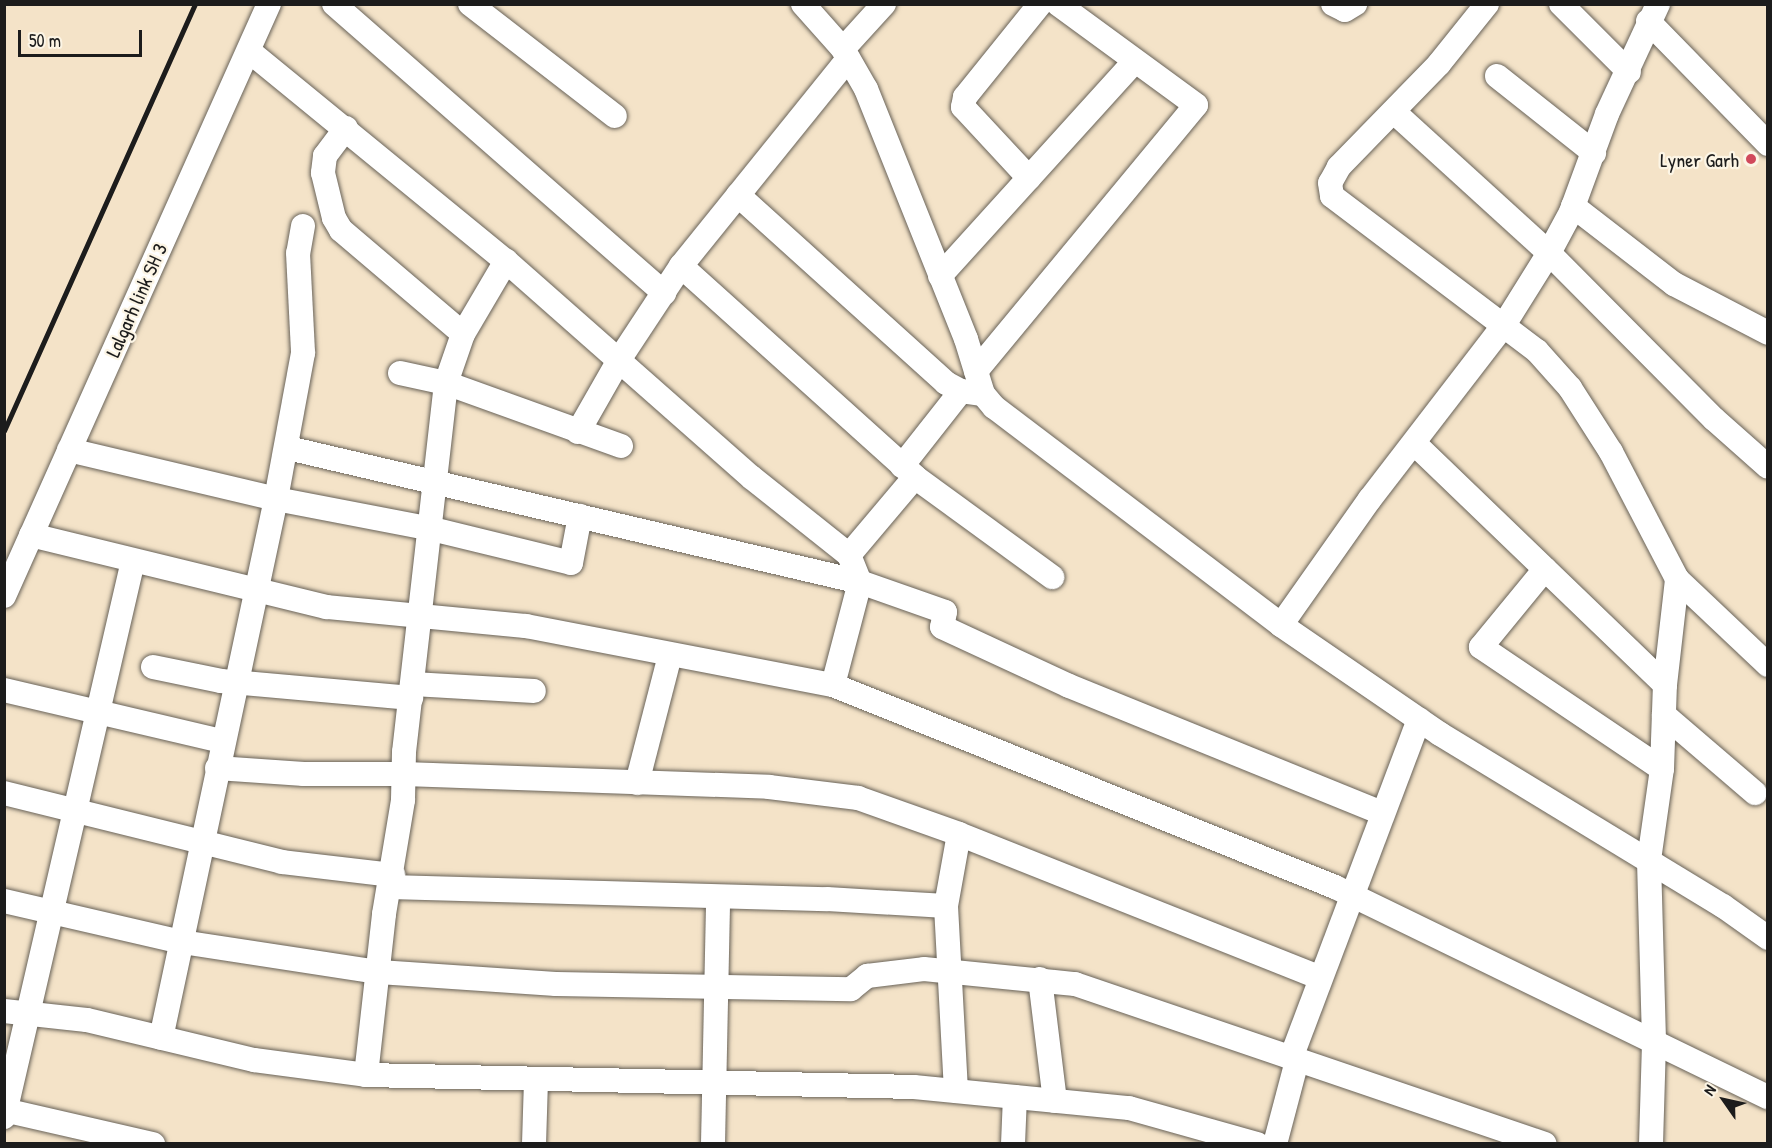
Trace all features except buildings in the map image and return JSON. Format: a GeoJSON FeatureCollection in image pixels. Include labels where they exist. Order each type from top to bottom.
{"type":"FeatureCollection","features":[{"type":"Feature","properties":{"kind":"street","name":"Lalgarh link SH 3"},"geometry":{"type":"LineString","coordinates":[[4,596],[269,4]]}},
{"type":"Feature","properties":{"kind":"street"},"geometry":{"type":"LineString","coordinates":[[334,4],[664,293]]}},
{"type":"Feature","properties":{"kind":"street"},"geometry":{"type":"LineString","coordinates":[[470,4],[615,116]]}},
{"type":"Feature","properties":{"kind":"street"},"geometry":{"type":"LineString","coordinates":[[803,4],[846,54],[866,89],[940,276],[973,385],[993,407],[1281,625],[1419,719],[1649,860],[1767,938]]}},
{"type":"Feature","properties":{"kind":"street"},"geometry":{"type":"LineString","coordinates":[[578,432],[619,360],[681,266],[884,4]]}},
{"type":"Feature","properties":{"kind":"street"},"geometry":{"type":"LineString","coordinates":[[1029,178],[963,107],[965,97],[1040,4]]}},
{"type":"Feature","properties":{"kind":"street"},"geometry":{"type":"LineString","coordinates":[[849,555],[973,385],[1196,105],[1134,62],[1058,4]]}},
{"type":"Feature","properties":{"kind":"street"},"geometry":{"type":"LineString","coordinates":[[1333,4],[1345,10],[1355,4]]}},
{"type":"Feature","properties":{"kind":"street"},"geometry":{"type":"LineString","coordinates":[[1487,4],[1394,112],[1339,167],[1330,183],[1332,196],[1537,351],[1569,388],[1611,453],[1677,579],[1767,665]]}},
{"type":"Feature","properties":{"kind":"street"},"geometry":{"type":"LineString","coordinates":[[1561,4],[1629,72]]}},
{"type":"Feature","properties":{"kind":"street"},"geometry":{"type":"LineString","coordinates":[[1281,625],[1370,499],[1504,325],[1549,253],[1573,206],[1607,114],[1629,72],[1653,13],[1767,144]]}},
{"type":"Feature","properties":{"kind":"street"},"geometry":{"type":"LineString","coordinates":[[249,51],[506,261],[751,477],[849,555],[860,582],[833,686]]}},
{"type":"Feature","properties":{"kind":"street"},"geometry":{"type":"LineString","coordinates":[[940,276],[1134,62]]}},
{"type":"Feature","properties":{"kind":"street"},"geometry":{"type":"LineString","coordinates":[[1497,76],[1594,153]]}},
{"type":"Feature","properties":{"kind":"street"},"geometry":{"type":"LineString","coordinates":[[1394,112],[1549,253],[1714,419],[1767,467]]}},
{"type":"Feature","properties":{"kind":"street"},"geometry":{"type":"LineString","coordinates":[[346,128],[325,156],[323,174],[334,218],[341,230],[463,334]]}},
{"type":"Feature","properties":{"kind":"street"},"geometry":{"type":"LineString","coordinates":[[738,195],[946,383],[973,385]]}},
{"type":"Feature","properties":{"kind":"street"},"geometry":{"type":"LineString","coordinates":[[1573,206],[1674,284],[1767,333]]}},
{"type":"Feature","properties":{"kind":"street"},"geometry":{"type":"LineString","coordinates":[[161,1038],[222,741],[288,448],[303,352],[298,253],[303,226]]}},
{"type":"Feature","properties":{"kind":"street"},"geometry":{"type":"LineString","coordinates":[[366,1074],[392,881],[412,691],[423,616],[446,383],[463,334],[506,261]]}},
{"type":"Feature","properties":{"kind":"street"},"geometry":{"type":"LineString","coordinates":[[681,266],[908,472],[1052,578]]}},
{"type":"Feature","properties":{"kind":"street"},"geometry":{"type":"LineString","coordinates":[[400,373],[446,383],[621,446]]}},
{"type":"Feature","properties":{"kind":"street"},"geometry":{"type":"LineString","coordinates":[[1414,444],[1665,686]]}},
{"type":"Feature","properties":{"kind":"street"},"geometry":{"type":"LineString","coordinates":[[288,448],[860,582],[945,612],[942,627],[1069,686],[1382,813]]}},
{"type":"Feature","properties":{"kind":"street"},"geometry":{"type":"LineString","coordinates":[[69,450],[276,499],[432,529],[571,563],[580,516]]}},
{"type":"Feature","properties":{"kind":"street"},"geometry":{"type":"LineString","coordinates":[[31,535],[327,607],[526,626],[833,686],[1351,895],[1654,1040],[1767,1097]]}},
{"type":"Feature","properties":{"kind":"street"},"geometry":{"type":"LineString","coordinates":[[133,561],[97,711],[54,914],[5,1112],[153,1143]]}},
{"type":"Feature","properties":{"kind":"street"},"geometry":{"type":"LineString","coordinates":[[1545,569],[1481,647],[1662,769]]}},
{"type":"Feature","properties":{"kind":"street"},"geometry":{"type":"LineString","coordinates":[[1651,1143],[1654,1040],[1649,860],[1662,769],[1665,686],[1677,579]]}},
{"type":"Feature","properties":{"kind":"street"},"geometry":{"type":"LineString","coordinates":[[637,783],[670,655]]}},
{"type":"Feature","properties":{"kind":"street"},"geometry":{"type":"LineString","coordinates":[[153,667],[235,682],[412,691],[534,691]]}},
{"type":"Feature","properties":{"kind":"street"},"geometry":{"type":"LineString","coordinates":[[4,690],[222,741]]}},
{"type":"Feature","properties":{"kind":"street"},"geometry":{"type":"LineString","coordinates":[[1664,715],[1755,793]]}},
{"type":"Feature","properties":{"kind":"street"},"geometry":{"type":"LineString","coordinates":[[1275,1143],[1294,1059],[1320,978],[1419,719]]}},
{"type":"Feature","properties":{"kind":"street"},"geometry":{"type":"LineString","coordinates":[[217,768],[304,774],[404,774],[769,788],[858,798],[960,834],[1320,978]]}},
{"type":"Feature","properties":{"kind":"street"},"geometry":{"type":"LineString","coordinates":[[4,793],[282,862],[392,881],[946,906]]}},
{"type":"Feature","properties":{"kind":"street"},"geometry":{"type":"LineString","coordinates":[[956,1091],[946,906],[960,834]]}},
{"type":"Feature","properties":{"kind":"street"},"geometry":{"type":"LineString","coordinates":[[713,1143],[718,897]]}},
{"type":"Feature","properties":{"kind":"street"},"geometry":{"type":"LineString","coordinates":[[4,901],[182,942],[379,972],[556,984],[850,989],[867,976],[924,969],[1075,984],[1544,1143]]}},
{"type":"Feature","properties":{"kind":"street"},"geometry":{"type":"LineString","coordinates":[[1040,979],[1054,1101]]}},
{"type":"Feature","properties":{"kind":"street"},"geometry":{"type":"LineString","coordinates":[[4,1011],[87,1020],[254,1060],[366,1074],[713,1082],[956,1091],[1129,1108],[1257,1143]]}},
{"type":"Feature","properties":{"kind":"street"},"geometry":{"type":"LineString","coordinates":[[534,1143],[536,1079]]}},
{"type":"Feature","properties":{"kind":"street"},"geometry":{"type":"LineString","coordinates":[[1012,1143],[1015,1097]]}},
{"type":"Feature","properties":{"kind":"railway"},"geometry":{"type":"LineString","coordinates":[[4,431],[195,4]]}},
{"type":"Feature","properties":{"kind":"place","name":"Lyner Garh"},"geometry":{"type":"Point","coordinates":[1751,159]}}]}
